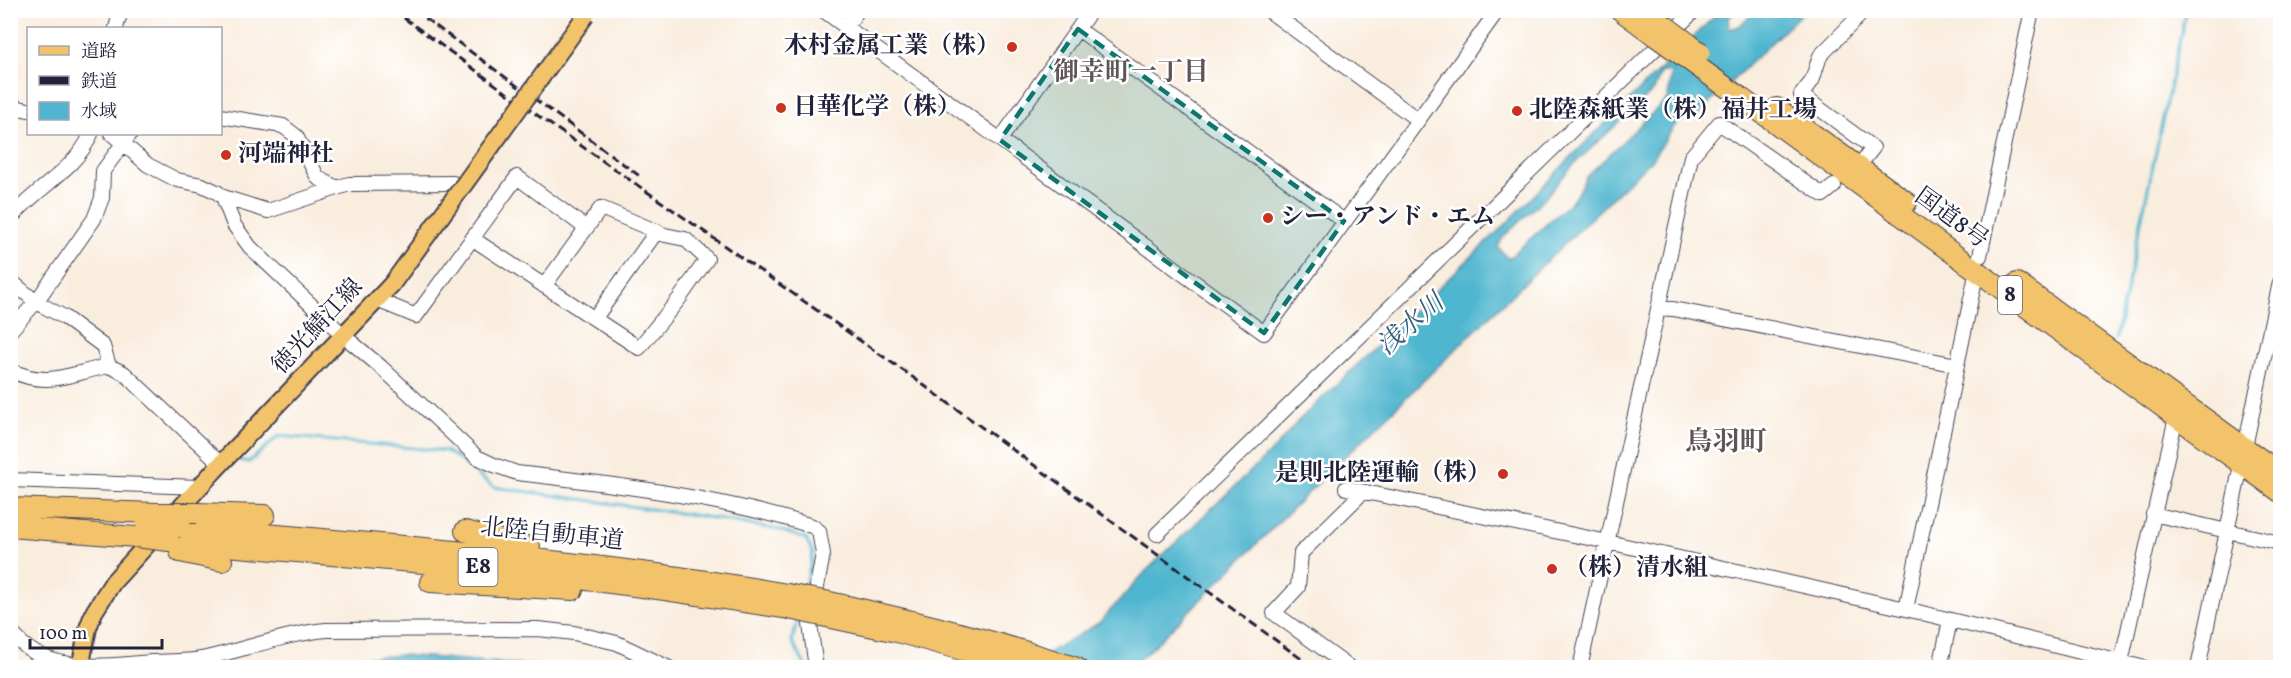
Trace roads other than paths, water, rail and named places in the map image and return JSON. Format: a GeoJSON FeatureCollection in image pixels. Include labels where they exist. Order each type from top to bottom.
{"type":"FeatureCollection","features":[{"type":"Feature","properties":{"kind":"highway","name":"国道8号"},"geometry":{"type":"LineString","coordinates":[[1620,10],[1744,93],[1820,138],[2176,417],[2244,456],[2280,473]]}},
{"type":"Feature","properties":{"kind":"highway","name":"国道8号"},"geometry":{"type":"LineString","coordinates":[[1644,10],[1744,93]]}},
{"type":"Feature","properties":{"kind":"highway","name":"国道8号"},"geometry":{"type":"LineString","coordinates":[[1979,263],[2244,456],[2280,492]]}},
{"type":"Feature","properties":{"kind":"highway","name":"北陸自動車道"},"geometry":{"type":"LineString","coordinates":[[10,510],[142,530],[172,539],[528,557],[786,601],[991,640],[1077,668]]}},
{"type":"Feature","properties":{"kind":"highway"},"geometry":{"type":"LineString","coordinates":[[142,530],[196,513],[265,515]]}},
{"type":"Feature","properties":{"kind":"highway","name":"北陸自動車道"},"geometry":{"type":"LineString","coordinates":[[10,529],[142,530]]}},
{"type":"Feature","properties":{"kind":"highway"},"geometry":{"type":"LineString","coordinates":[[142,530],[172,539],[222,561]]}},
{"type":"Feature","properties":{"kind":"highway"},"geometry":{"type":"LineString","coordinates":[[465,531],[531,547],[677,572],[733,592]]}},
{"type":"Feature","properties":{"kind":"highway"},"geometry":{"type":"LineString","coordinates":[[430,582],[733,592]]}},
{"type":"Feature","properties":{"kind":"highway","name":"北陸自動車道"},"geometry":{"type":"LineString","coordinates":[[824,608],[1027,668]]}},
{"type":"Feature","properties":{"kind":"main road","name":"徳光鯖江線"},"geometry":{"type":"LineString","coordinates":[[80,666],[88,628],[102,597],[124,568],[392,284],[588,13]]}},
{"type":"Feature","properties":{"kind":"street"},"geometry":{"type":"LineString","coordinates":[[117,27],[121,10]]}},
{"type":"Feature","properties":{"kind":"street"},"geometry":{"type":"LineString","coordinates":[[823,10],[1264,333],[1498,10]]}},
{"type":"Feature","properties":{"kind":"street"},"geometry":{"type":"LineString","coordinates":[[846,27],[858,10]]}},
{"type":"Feature","properties":{"kind":"street"},"geometry":{"type":"LineString","coordinates":[[1000,140],[1091,10]]}},
{"type":"Feature","properties":{"kind":"street"},"geometry":{"type":"LineString","coordinates":[[1268,10],[1418,120]]}},
{"type":"Feature","properties":{"kind":"street"},"geometry":{"type":"LineString","coordinates":[[1158,534],[1695,10]]}},
{"type":"Feature","properties":{"kind":"street"},"geometry":{"type":"LineString","coordinates":[[1865,10],[1820,56],[1812,81],[1801,95],[1873,148],[1865,158]]}},
{"type":"Feature","properties":{"kind":"street"},"geometry":{"type":"LineString","coordinates":[[1906,609],[2032,10]]}},
{"type":"Feature","properties":{"kind":"street"},"geometry":{"type":"LineString","coordinates":[[1078,29],[1344,221]]}},
{"type":"Feature","properties":{"kind":"street"},"geometry":{"type":"LineString","coordinates":[[10,106],[27,110]]}},
{"type":"Feature","properties":{"kind":"street"},"geometry":{"type":"LineString","coordinates":[[222,117],[283,126],[296,136],[318,178],[337,188]]}},
{"type":"Feature","properties":{"kind":"street"},"geometry":{"type":"LineString","coordinates":[[1580,668],[1691,158],[1719,123],[1823,195],[1834,186]]}},
{"type":"Feature","properties":{"kind":"street"},"geometry":{"type":"LineString","coordinates":[[10,219],[22,204],[85,148],[91,135]]}},
{"type":"Feature","properties":{"kind":"street"},"geometry":{"type":"LineString","coordinates":[[10,331],[36,302],[94,219],[102,198],[103,171],[122,137],[148,165],[177,180],[218,192],[223,197],[234,225],[250,247],[477,457],[517,473],[705,499],[762,510],[812,526],[819,531],[823,554],[810,624],[816,668]]}},
{"type":"Feature","properties":{"kind":"street"},"geometry":{"type":"LineString","coordinates":[[377,300],[416,316],[518,177],[586,228]]}},
{"type":"Feature","properties":{"kind":"street"},"geometry":{"type":"LineString","coordinates":[[223,197],[268,211],[349,184],[453,183]]}},
{"type":"Feature","properties":{"kind":"street"},"geometry":{"type":"LineString","coordinates":[[473,239],[544,286],[594,318],[639,348],[679,299],[707,259],[685,239],[665,235],[602,208],[544,286]]}},
{"type":"Feature","properties":{"kind":"street"},"geometry":{"type":"LineString","coordinates":[[594,318],[657,231]]}},
{"type":"Feature","properties":{"kind":"street"},"geometry":{"type":"LineString","coordinates":[[10,280],[36,302],[64,317],[103,346],[109,366]]}},
{"type":"Feature","properties":{"kind":"street"},"geometry":{"type":"LineString","coordinates":[[2198,668],[2280,282]]}},
{"type":"Feature","properties":{"kind":"street"},"geometry":{"type":"LineString","coordinates":[[1658,308],[1673,309],[1957,365]]}},
{"type":"Feature","properties":{"kind":"street"},"geometry":{"type":"LineString","coordinates":[[10,370],[36,380],[47,380],[109,366],[124,373],[220,464]]}},
{"type":"Feature","properties":{"kind":"street"},"geometry":{"type":"LineString","coordinates":[[2121,662],[2176,417]]}},
{"type":"Feature","properties":{"kind":"street"},"geometry":{"type":"LineString","coordinates":[[10,480],[199,487]]}},
{"type":"Feature","properties":{"kind":"street"},"geometry":{"type":"LineString","coordinates":[[1346,488],[1608,542],[1906,609],[2145,668]]}},
{"type":"Feature","properties":{"kind":"street"},"geometry":{"type":"LineString","coordinates":[[1350,668],[1274,613],[1298,587],[1301,554],[1363,492]]}},
{"type":"Feature","properties":{"kind":"street"},"geometry":{"type":"LineString","coordinates":[[2153,514],[2280,543]]}},
{"type":"Feature","properties":{"kind":"street"},"geometry":{"type":"LineString","coordinates":[[1940,668],[1950,620]]}},
{"type":"Feature","properties":{"kind":"street"},"geometry":{"type":"LineString","coordinates":[[10,630],[30,649],[46,658],[80,666],[203,659],[298,633],[326,630],[499,627],[538,629],[598,638],[634,650],[669,668]]}},
{"type":"Feature","properties":{"kind":"water","name":"浅水川"},"geometry":{"type":"Polygon","coordinates":[[[1720,11],[1736,11],[1728,19],[1730,29],[1739,26],[1756,11],[1804,11],[1697,115],[1678,121],[1651,160],[1130,667],[1022,668],[1099,623],[1146,571],[1278,445],[1298,421],[1509,221],[1720,11]],[[1661,72],[1654,90],[1573,165],[1544,199],[1503,237],[1498,247],[1508,259],[1574,199],[1586,177],[1668,98],[1671,72],[1661,72]]]}},
{"type":"Feature","properties":{"kind":"water"},"geometry":{"type":"Polygon","coordinates":[[[402,655],[550,667],[309,667],[344,659],[402,655]]]}},
{"type":"Feature","properties":{"kind":"waterway"},"geometry":{"type":"LineString","coordinates":[[2116,339],[2186,10]]}},
{"type":"Feature","properties":{"kind":"waterway"},"geometry":{"type":"LineString","coordinates":[[233,459],[249,462],[279,436],[446,451],[494,487],[700,516],[779,530],[806,539],[813,553],[805,589]]}},
{"type":"Feature","properties":{"kind":"waterway"},"geometry":{"type":"LineString","coordinates":[[798,619],[792,641],[805,665],[810,668]]}},
{"type":"Feature","properties":{"kind":"railway"},"geometry":{"type":"LineString","coordinates":[[393,10],[537,115],[911,376],[1314,668]]}},
{"type":"Feature","properties":{"kind":"railway"},"geometry":{"type":"LineString","coordinates":[[414,10],[641,177]]}},
{"type":"Feature","properties":{"kind":"place","name":"木村金属工業（株）"},"geometry":{"type":"Point","coordinates":[1012,47]}},
{"type":"Feature","properties":{"kind":"place","name":"日華化学（株）"},"geometry":{"type":"Point","coordinates":[781,108]}},
{"type":"Feature","properties":{"kind":"place","name":"北陸森紙業（株）福井工場"},"geometry":{"type":"Point","coordinates":[1517,111]}},
{"type":"Feature","properties":{"kind":"place","name":"河端神社"},"geometry":{"type":"Point","coordinates":[226,155]}},
{"type":"Feature","properties":{"kind":"place","name":"シー・アンド・エム"},"geometry":{"type":"Point","coordinates":[1268,218]}},
{"type":"Feature","properties":{"kind":"place","name":"是則北陸運輸（株）"},"geometry":{"type":"Point","coordinates":[1503,474]}},
{"type":"Feature","properties":{"kind":"place","name":"（株）清水組"},"geometry":{"type":"Point","coordinates":[1552,569]}},
{"type":"Feature","properties":{"kind":"district","name":"御幸町一丁目"},"geometry":{"type":"Point","coordinates":[1131,73]}},
{"type":"Feature","properties":{"kind":"district","name":"鳥羽町"},"geometry":{"type":"Point","coordinates":[1726,443]}}]}
